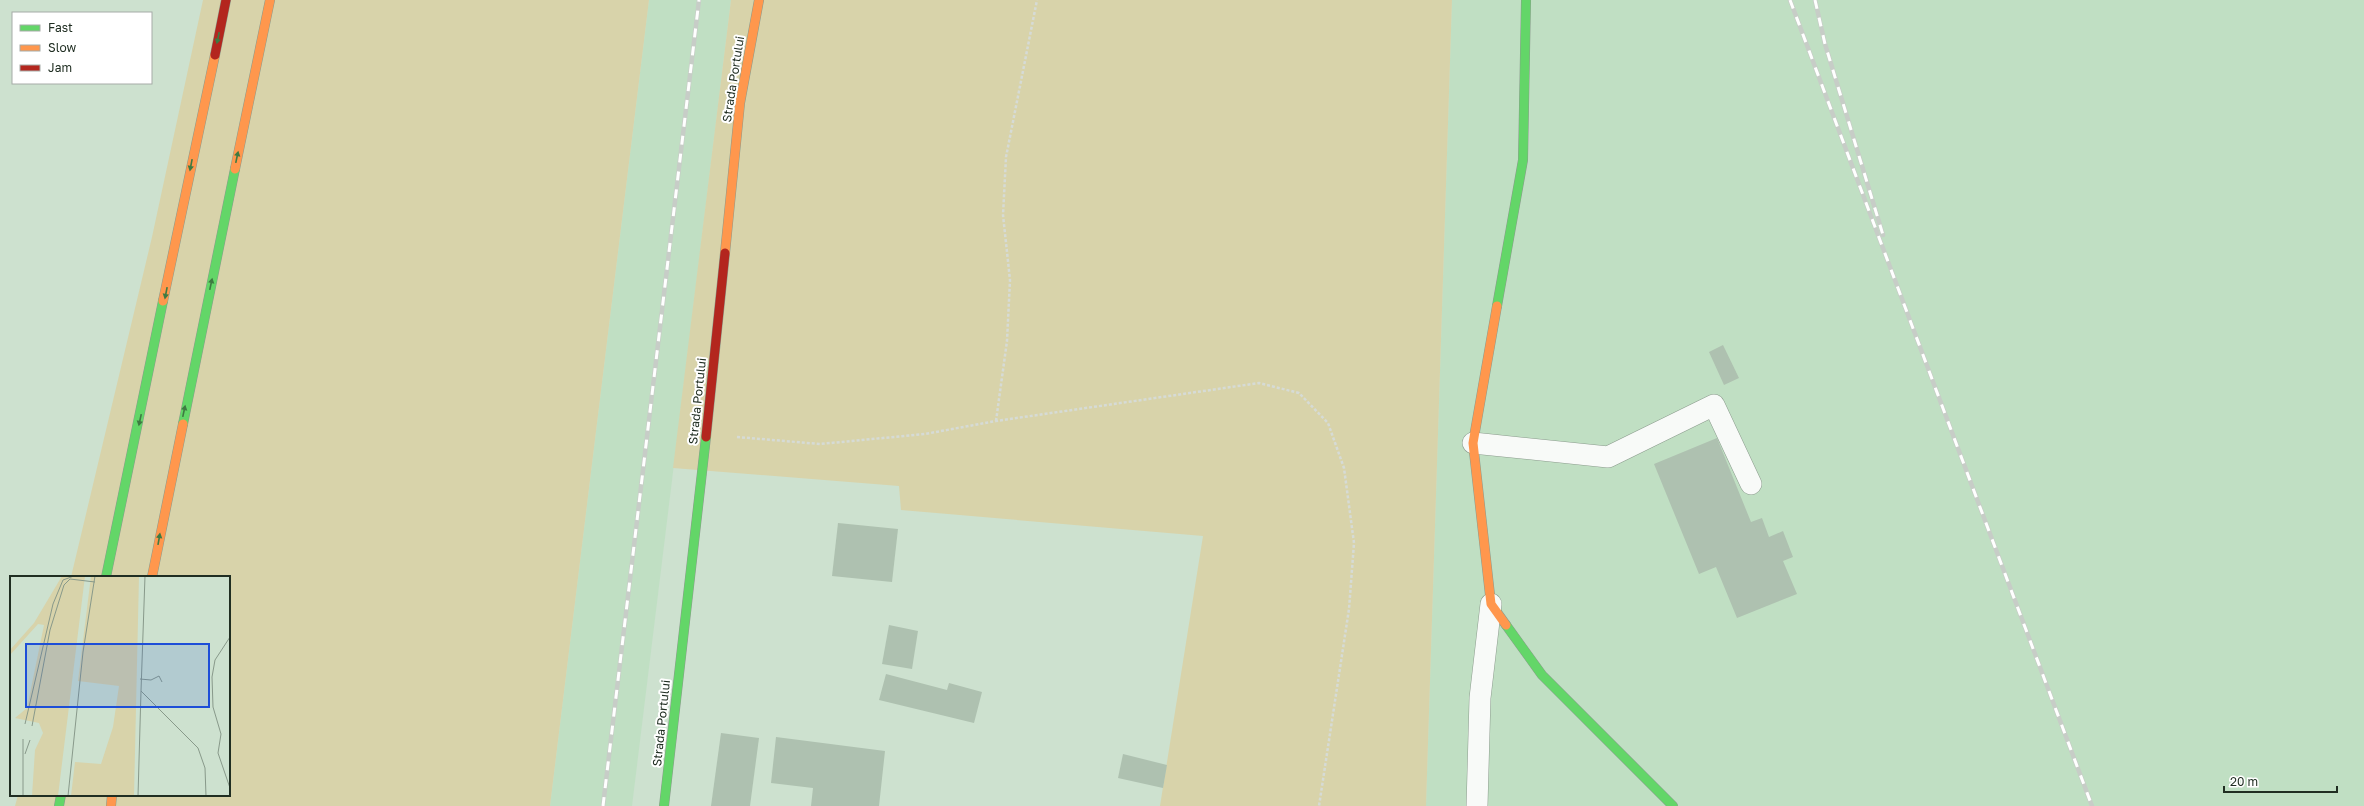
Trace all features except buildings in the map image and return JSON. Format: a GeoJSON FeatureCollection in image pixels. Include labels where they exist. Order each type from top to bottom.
{"type":"FeatureCollection","features":[{"type":"Feature","properties":{"kind":"street"},"geometry":{"type":"LineString","coordinates":[[106,576],[226,0]]}},
{"type":"Feature","properties":{"kind":"street"},"geometry":{"type":"LineString","coordinates":[[152,576],[270,0]]}},
{"type":"Feature","properties":{"kind":"street","name":"Strada Portului"},"geometry":{"type":"LineString","coordinates":[[664,806],[706,434],[740,103],[759,0]]}},
{"type":"Feature","properties":{"kind":"street"},"geometry":{"type":"LineString","coordinates":[[1526,0],[1523,160],[1473,443],[1491,604],[1542,675],[1673,806]]}},
{"type":"Feature","properties":{"kind":"street"},"geometry":{"type":"LineString","coordinates":[[59,806],[61,796]]}},
{"type":"Feature","properties":{"kind":"street"},"geometry":{"type":"LineString","coordinates":[[110,806],[112,796]]}},
{"type":"Feature","properties":{"kind":"lane"},"geometry":{"type":"LineString","coordinates":[[1473,443],[1608,457],[1714,405],[1751,484]]}},
{"type":"Feature","properties":{"kind":"lane"},"geometry":{"type":"LineString","coordinates":[[1477,806],[1480,698],[1491,604]]}},
{"type":"Feature","properties":{"kind":"path"},"geometry":{"type":"LineString","coordinates":[[996,421],[1007,341],[1010,280],[1003,215],[1006,157],[1038,0]]}},
{"type":"Feature","properties":{"kind":"path"},"geometry":{"type":"LineString","coordinates":[[706,434],[820,444],[925,434],[996,421],[1259,383],[1299,393],[1328,423],[1344,468],[1354,543],[1349,609],[1319,806]]}},
{"type":"Feature","properties":{"kind":"shaded area"},"geometry":{"type":"Polygon","coordinates":[[[203,0],[649,0],[550,806],[15,806],[18,796],[230,796],[230,576],[71,576],[152,237],[203,0]]]}},
{"type":"Feature","properties":{"kind":"shaded area"},"geometry":{"type":"Polygon","coordinates":[[[649,0],[731,0],[632,806],[550,806],[649,0]]]}},
{"type":"Feature","properties":{"kind":"shaded area"},"geometry":{"type":"Polygon","coordinates":[[[731,0],[1452,0],[1426,806],[1160,806],[1203,536],[901,510],[899,486],[673,468],[731,0]]]}},
{"type":"Feature","properties":{"kind":"shaded area"},"geometry":{"type":"Polygon","coordinates":[[[1452,0],[2364,0],[2364,806],[1426,806],[1452,0]]]}},
{"type":"Feature","properties":{"kind":"railway"},"geometry":{"type":"LineString","coordinates":[[603,806],[699,0]]}},
{"type":"Feature","properties":{"kind":"railway"},"geometry":{"type":"LineString","coordinates":[[1790,0],[2092,806]]}},
{"type":"Feature","properties":{"kind":"railway"},"geometry":{"type":"LineString","coordinates":[[1815,0],[1825,44],[1883,235]]}},
{"type":"Feature","properties":{"kind":"traffic: fast"},"geometry":{"type":"LineString","coordinates":[[1497,306],[1523,160],[1526,0]]}},
{"type":"Feature","properties":{"kind":"traffic: fast"},"geometry":{"type":"LineString","coordinates":[[183,424],[235,169]]}},
{"type":"Feature","properties":{"kind":"traffic: fast"},"geometry":{"type":"LineString","coordinates":[[106,576],[163,301]]}},
{"type":"Feature","properties":{"kind":"traffic: fast"},"geometry":{"type":"LineString","coordinates":[[664,806],[706,437]]}},
{"type":"Feature","properties":{"kind":"traffic: fast"},"geometry":{"type":"LineString","coordinates":[[1506,625],[1542,675],[1673,806]]}},
{"type":"Feature","properties":{"kind":"traffic: fast"},"geometry":{"type":"LineString","coordinates":[[59,806],[61,796]]}},
{"type":"Feature","properties":{"kind":"traffic: slow"},"geometry":{"type":"LineString","coordinates":[[235,169],[270,0]]}},
{"type":"Feature","properties":{"kind":"traffic: slow"},"geometry":{"type":"LineString","coordinates":[[725,253],[740,103],[759,0]]}},
{"type":"Feature","properties":{"kind":"traffic: slow"},"geometry":{"type":"LineString","coordinates":[[163,301],[215,55]]}},
{"type":"Feature","properties":{"kind":"traffic: slow"},"geometry":{"type":"LineString","coordinates":[[1497,306],[1473,443],[1491,604],[1506,625]]}},
{"type":"Feature","properties":{"kind":"traffic: slow"},"geometry":{"type":"LineString","coordinates":[[152,576],[183,424]]}},
{"type":"Feature","properties":{"kind":"traffic: slow"},"geometry":{"type":"LineString","coordinates":[[111,806],[112,796]]}},
{"type":"Feature","properties":{"kind":"traffic: jam"},"geometry":{"type":"LineString","coordinates":[[215,55],[226,0]]}},
{"type":"Feature","properties":{"kind":"traffic: jam"},"geometry":{"type":"LineString","coordinates":[[706,437],[725,253]]}}]}
